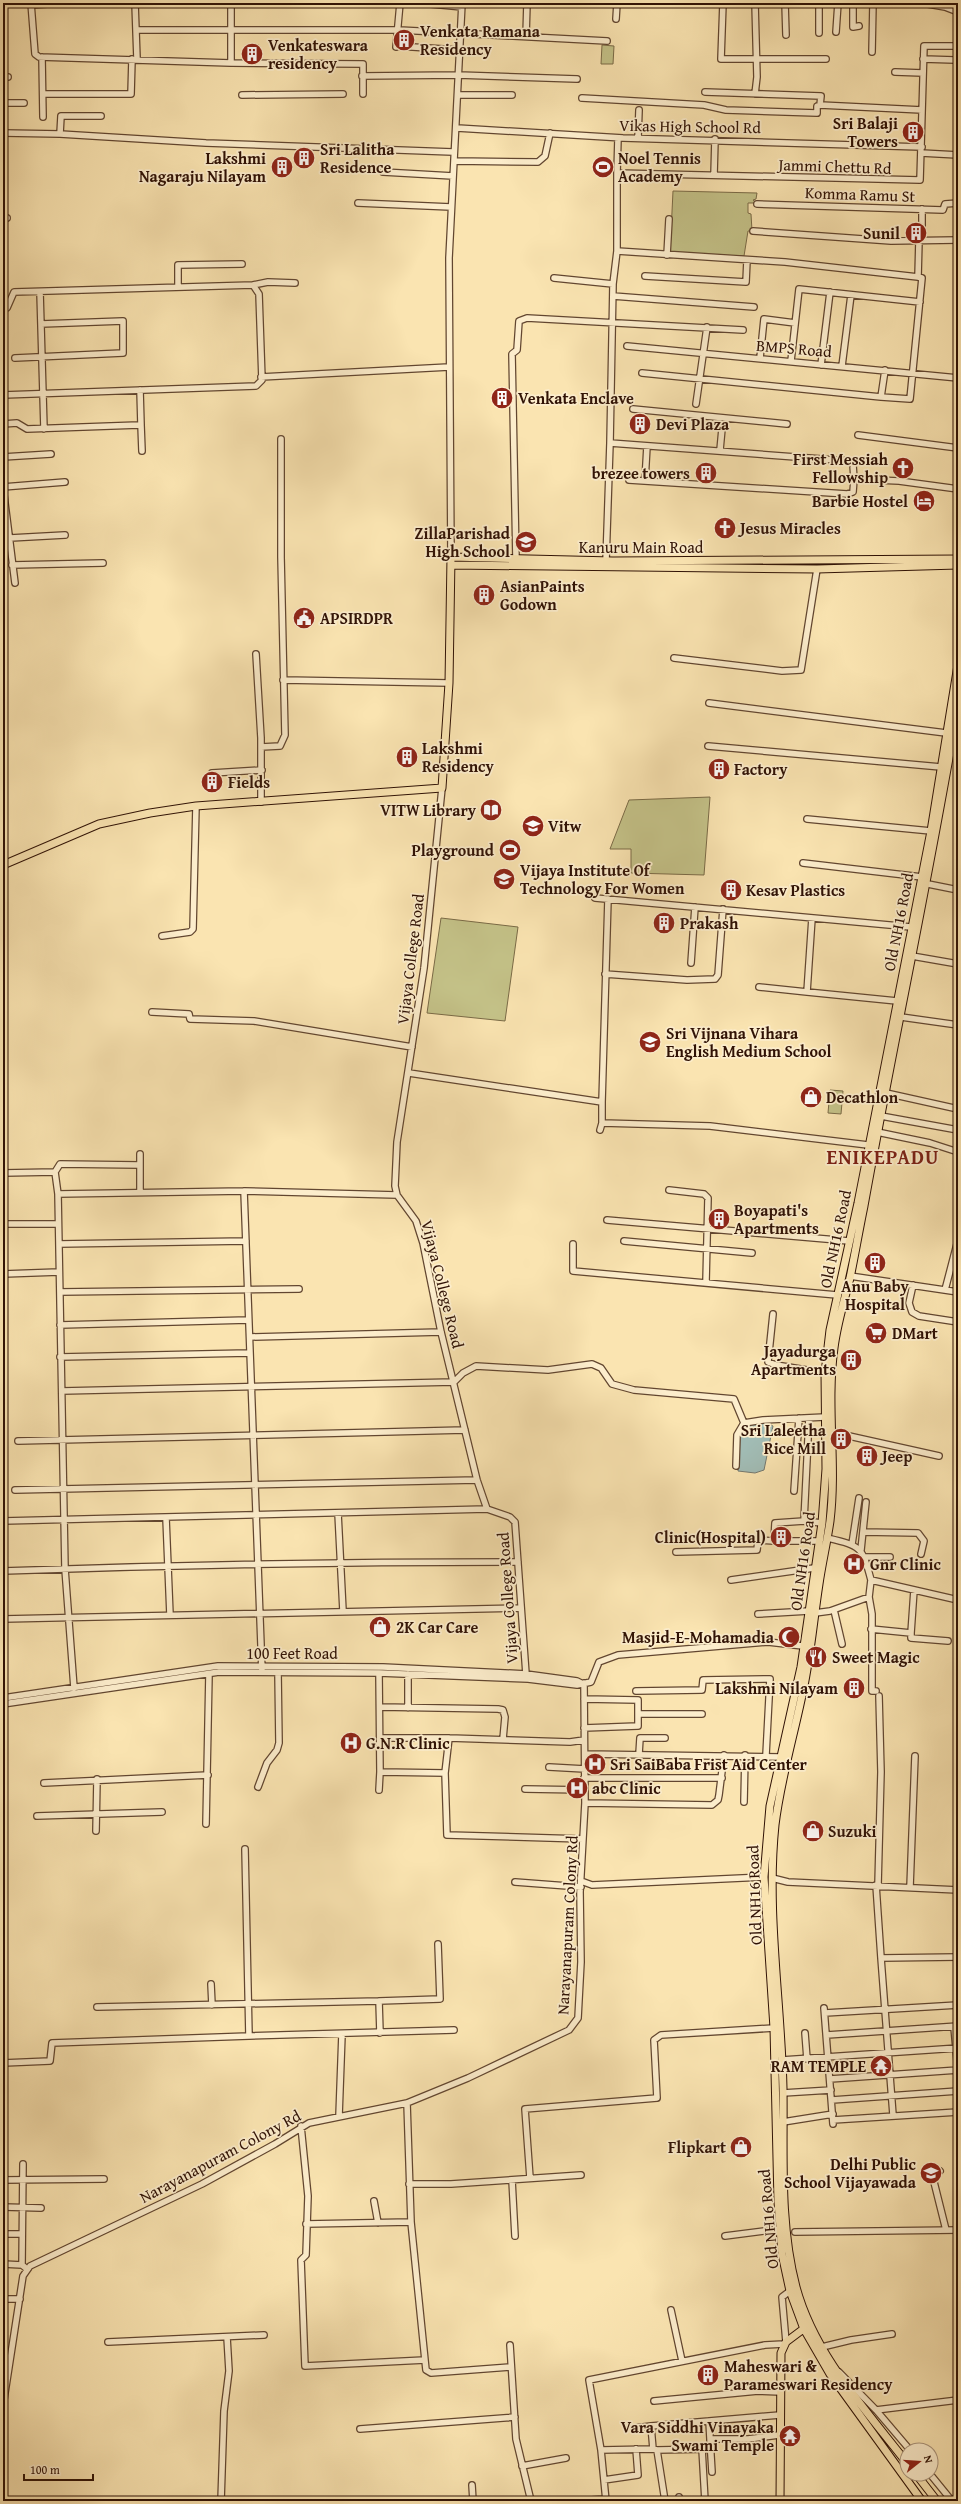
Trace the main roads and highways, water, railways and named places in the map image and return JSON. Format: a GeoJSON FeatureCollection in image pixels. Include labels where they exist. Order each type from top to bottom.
{"type":"FeatureCollection","features":[{"type":"Feature","properties":{"kind":"main road","name":"Kanuru Main Road"},"geometry":{"type":"LineString","coordinates":[[958,560],[682,565],[606,561],[554,564],[516,559],[451,557],[452,565],[682,565],[817,569],[958,565]]}},
{"type":"Feature","properties":{"kind":"main road"},"geometry":{"type":"LineString","coordinates":[[3,865],[99,824],[196,806],[442,788],[449,683],[452,565]]}},
{"type":"Feature","properties":{"kind":"main road","name":"Old NH16 Road"},"geometry":{"type":"LineString","coordinates":[[922,2501],[839,2387],[807,2327],[790,2291],[780,2229],[777,2182],[774,2028],[768,1877],[770,1806],[827,1538],[832,1489],[831,1432],[833,1355],[837,1325],[850,1276],[877,1132],[901,1017],[958,665]]}},
{"type":"Feature","properties":{"kind":"main road","name":"Old NH16 Road"},"geometry":{"type":"LineString","coordinates":[[899,2453],[836,2370],[822,2347],[807,2327],[789,2253],[784,2205],[782,2060],[768,1877],[779,1797],[811,1648],[814,1568],[822,1523],[826,1469],[825,1373],[830,1330],[958,706]]}},
{"type":"Feature","properties":{"kind":"main road"},"geometry":{"type":"LineString","coordinates":[[803,1646],[811,1648]]}},
{"type":"Feature","properties":{"kind":"main road"},"geometry":{"type":"LineString","coordinates":[[780,2501],[780,2357],[785,2343],[807,2327]]}},
{"type":"Feature","properties":{"kind":"main road"},"geometry":{"type":"LineString","coordinates":[[922,2482],[936,2501]]}},
{"type":"Feature","properties":{"kind":"water"},"geometry":{"type":"Polygon","coordinates":[[[765,1422],[773,1426],[764,1470],[755,1473],[738,1471],[739,1432],[747,1425],[765,1422]]]}},
{"type":"Feature","properties":{"kind":"place","name":"Venkata Ramana Residency"},"geometry":{"type":"Point","coordinates":[404,40]}},
{"type":"Feature","properties":{"kind":"place","name":"Venkateswara residency"},"geometry":{"type":"Point","coordinates":[252,54]}},
{"type":"Feature","properties":{"kind":"place","name":"Sri Balaji Towers"},"geometry":{"type":"Point","coordinates":[913,132]}},
{"type":"Feature","properties":{"kind":"place","name":"Sri Lalitha Residence"},"geometry":{"type":"Point","coordinates":[304,158]}},
{"type":"Feature","properties":{"kind":"place","name":"Lakshmi Nagaraju Nilayam"},"geometry":{"type":"Point","coordinates":[282,167]}},
{"type":"Feature","properties":{"kind":"place","name":"Noel Tennis Academy"},"geometry":{"type":"Point","coordinates":[603,167]}},
{"type":"Feature","properties":{"kind":"place","name":"Sunil"},"geometry":{"type":"Point","coordinates":[916,233]}},
{"type":"Feature","properties":{"kind":"place","name":"Venkata Enclave"},"geometry":{"type":"Point","coordinates":[502,398]}},
{"type":"Feature","properties":{"kind":"place","name":"Devi Plaza"},"geometry":{"type":"Point","coordinates":[640,424]}},
{"type":"Feature","properties":{"kind":"place","name":"First Messiah Fellowship"},"geometry":{"type":"Point","coordinates":[903,468]}},
{"type":"Feature","properties":{"kind":"place","name":"brezee towers"},"geometry":{"type":"Point","coordinates":[706,473]}},
{"type":"Feature","properties":{"kind":"place","name":"Barbie Hostel"},"geometry":{"type":"Point","coordinates":[924,501]}},
{"type":"Feature","properties":{"kind":"place","name":"Jesus Miracles"},"geometry":{"type":"Point","coordinates":[725,528]}},
{"type":"Feature","properties":{"kind":"place","name":"ZillaParishad High School"},"geometry":{"type":"Point","coordinates":[526,542]}},
{"type":"Feature","properties":{"kind":"place","name":"AsianPaints Godown"},"geometry":{"type":"Point","coordinates":[484,595]}},
{"type":"Feature","properties":{"kind":"place","name":"APSIRDPR"},"geometry":{"type":"Point","coordinates":[304,618]}},
{"type":"Feature","properties":{"kind":"place","name":"Lakshmi Residency"},"geometry":{"type":"Point","coordinates":[407,757]}},
{"type":"Feature","properties":{"kind":"place","name":"Factory"},"geometry":{"type":"Point","coordinates":[719,769]}},
{"type":"Feature","properties":{"kind":"place","name":"Fields"},"geometry":{"type":"Point","coordinates":[212,782]}},
{"type":"Feature","properties":{"kind":"place","name":"VITW Library"},"geometry":{"type":"Point","coordinates":[491,810]}},
{"type":"Feature","properties":{"kind":"place","name":"Vitw"},"geometry":{"type":"Point","coordinates":[533,826]}},
{"type":"Feature","properties":{"kind":"place","name":"Playground"},"geometry":{"type":"Point","coordinates":[510,850]}},
{"type":"Feature","properties":{"kind":"place","name":"Vijaya Institute Of Technology For Women"},"geometry":{"type":"Point","coordinates":[504,879]}},
{"type":"Feature","properties":{"kind":"place","name":"Kesav Plastics"},"geometry":{"type":"Point","coordinates":[731,890]}},
{"type":"Feature","properties":{"kind":"place","name":"Prakash"},"geometry":{"type":"Point","coordinates":[664,923]}},
{"type":"Feature","properties":{"kind":"place","name":"Sri Vijnana Vihara English Medium School"},"geometry":{"type":"Point","coordinates":[650,1042]}},
{"type":"Feature","properties":{"kind":"place","name":"Decathlon"},"geometry":{"type":"Point","coordinates":[811,1097]}},
{"type":"Feature","properties":{"kind":"place","name":"Boyapati's Apartments"},"geometry":{"type":"Point","coordinates":[719,1219]}},
{"type":"Feature","properties":{"kind":"place","name":"Anu Baby Hospital"},"geometry":{"type":"Point","coordinates":[875,1263]}},
{"type":"Feature","properties":{"kind":"place","name":"DMart"},"geometry":{"type":"Point","coordinates":[876,1333]}},
{"type":"Feature","properties":{"kind":"place","name":"Jayadurga Apartments"},"geometry":{"type":"Point","coordinates":[851,1360]}},
{"type":"Feature","properties":{"kind":"place","name":"Sri Laleetha Rice Mill"},"geometry":{"type":"Point","coordinates":[841,1439]}},
{"type":"Feature","properties":{"kind":"place","name":"Jeep"},"geometry":{"type":"Point","coordinates":[867,1456]}},
{"type":"Feature","properties":{"kind":"place","name":"Clinic(Hospital)"},"geometry":{"type":"Point","coordinates":[781,1537]}},
{"type":"Feature","properties":{"kind":"place","name":"Gnr Clinic"},"geometry":{"type":"Point","coordinates":[854,1564]}},
{"type":"Feature","properties":{"kind":"place","name":"2K Car Care"},"geometry":{"type":"Point","coordinates":[380,1627]}},
{"type":"Feature","properties":{"kind":"place","name":"Masjid-E-Mohamadia"},"geometry":{"type":"Point","coordinates":[789,1637]}},
{"type":"Feature","properties":{"kind":"place","name":"Sweet Magic"},"geometry":{"type":"Point","coordinates":[816,1657]}},
{"type":"Feature","properties":{"kind":"place","name":"Lakshmi Nilayam"},"geometry":{"type":"Point","coordinates":[854,1688]}},
{"type":"Feature","properties":{"kind":"place","name":"G.N.R Clinic"},"geometry":{"type":"Point","coordinates":[351,1743]}},
{"type":"Feature","properties":{"kind":"place","name":"Sri SaiBaba Frist Aid Center"},"geometry":{"type":"Point","coordinates":[595,1764]}},
{"type":"Feature","properties":{"kind":"place","name":"abc Clinic"},"geometry":{"type":"Point","coordinates":[577,1788]}},
{"type":"Feature","properties":{"kind":"place","name":"Suzuki"},"geometry":{"type":"Point","coordinates":[813,1831]}},
{"type":"Feature","properties":{"kind":"place","name":"RAM TEMPLE"},"geometry":{"type":"Point","coordinates":[881,2066]}},
{"type":"Feature","properties":{"kind":"place","name":"Flipkart"},"geometry":{"type":"Point","coordinates":[741,2147]}},
{"type":"Feature","properties":{"kind":"place","name":"Delhi Public School Vijayawada"},"geometry":{"type":"Point","coordinates":[931,2173]}},
{"type":"Feature","properties":{"kind":"place","name":"Maheswari & Parameswari Residency"},"geometry":{"type":"Point","coordinates":[708,2375]}},
{"type":"Feature","properties":{"kind":"place","name":"Vara Siddhi Vinayaka Swami Temple"},"geometry":{"type":"Point","coordinates":[790,2436]}},
{"type":"Feature","properties":{"kind":"district","name":"ENIKEPADU"},"geometry":{"type":"Point","coordinates":[883,1156]}}]}
